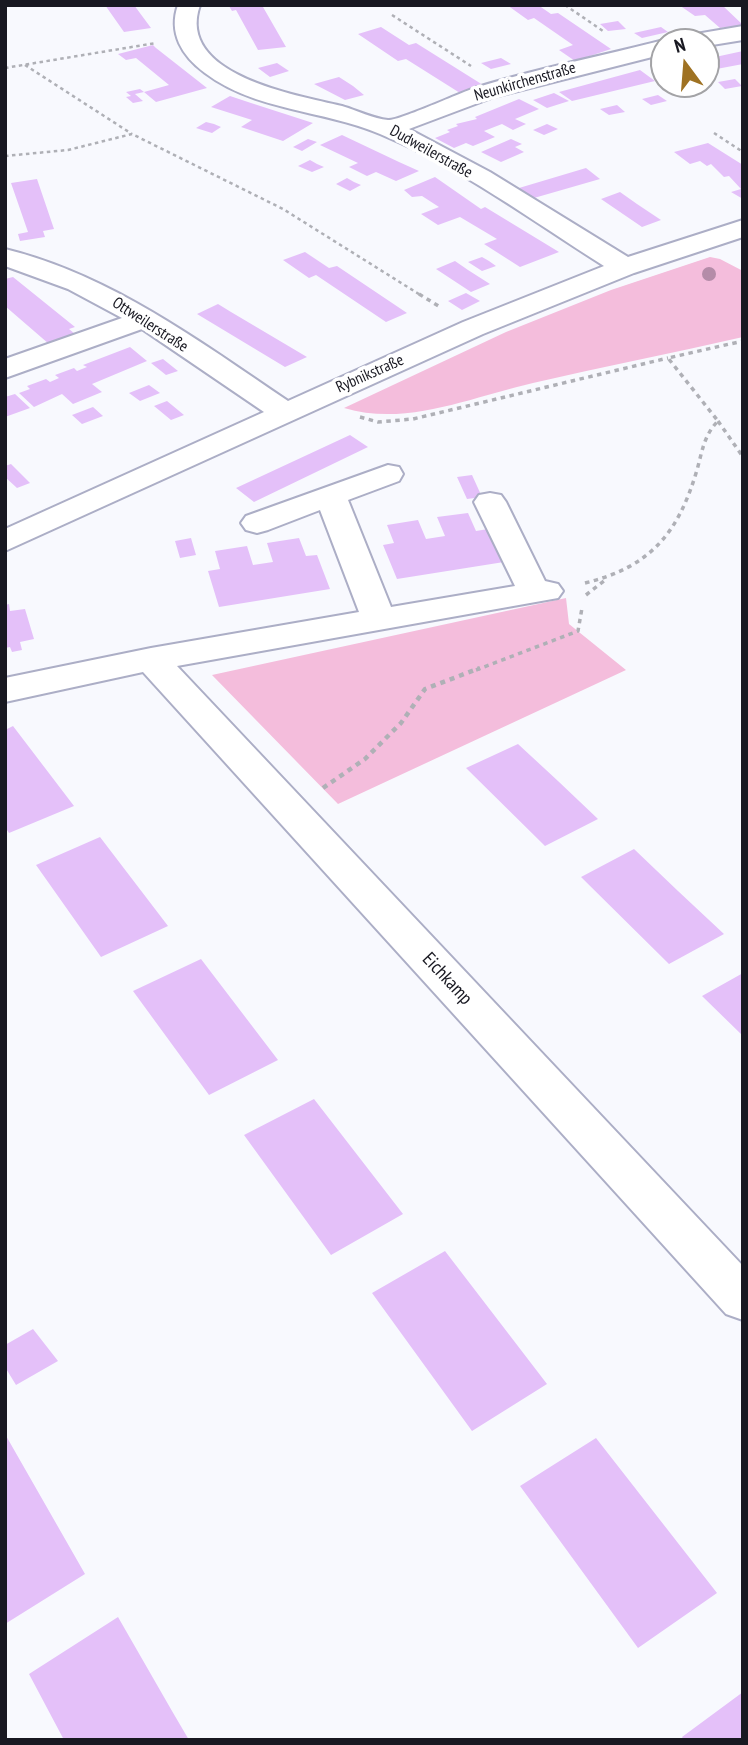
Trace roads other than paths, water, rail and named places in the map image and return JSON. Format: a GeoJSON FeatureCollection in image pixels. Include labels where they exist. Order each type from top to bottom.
{"type":"FeatureCollection","features":[{"type":"Feature","properties":{"kind":"street","name":"Dudweilerstraße"},"geometry":{"type":"LineString","coordinates":[[189,5],[184,15],[186,38],[191,48],[221,74],[260,91],[389,128],[425,146],[625,267]]}},
{"type":"Feature","properties":{"kind":"street"},"geometry":{"type":"LineString","coordinates":[[720,37],[743,33]]}},
{"type":"Feature","properties":{"kind":"street","name":"Neunkirchenstraße"},"geometry":{"type":"LineString","coordinates":[[389,128],[444,106],[504,87],[650,50]]}},
{"type":"Feature","properties":{"kind":"street"},"geometry":{"type":"LineString","coordinates":[[730,232],[743,252]]}},
{"type":"Feature","properties":{"kind":"street","name":"Rybnikstraße"},"geometry":{"type":"LineString","coordinates":[[5,541],[473,327],[625,267],[730,232]]}},
{"type":"Feature","properties":{"kind":"street","name":"Ottweilerstraße"},"geometry":{"type":"LineString","coordinates":[[5,257],[51,270],[96,290],[142,320],[297,407]]}},
{"type":"Feature","properties":{"kind":"street"},"geometry":{"type":"LineString","coordinates":[[5,369],[142,320]]}},
{"type":"Feature","properties":{"kind":"street"},"geometry":{"type":"LineString","coordinates":[[257,523],[388,474]]}},
{"type":"Feature","properties":{"kind":"street"},"geometry":{"type":"LineString","coordinates":[[330,495],[379,620]]}},
{"type":"Feature","properties":{"kind":"street"},"geometry":{"type":"LineString","coordinates":[[5,690],[152,659],[540,592],[490,502]]}},
{"type":"Feature","properties":{"kind":"street","name":"Eichkamp"},"geometry":{"type":"LineString","coordinates":[[152,659],[743,1298]]}}]}
